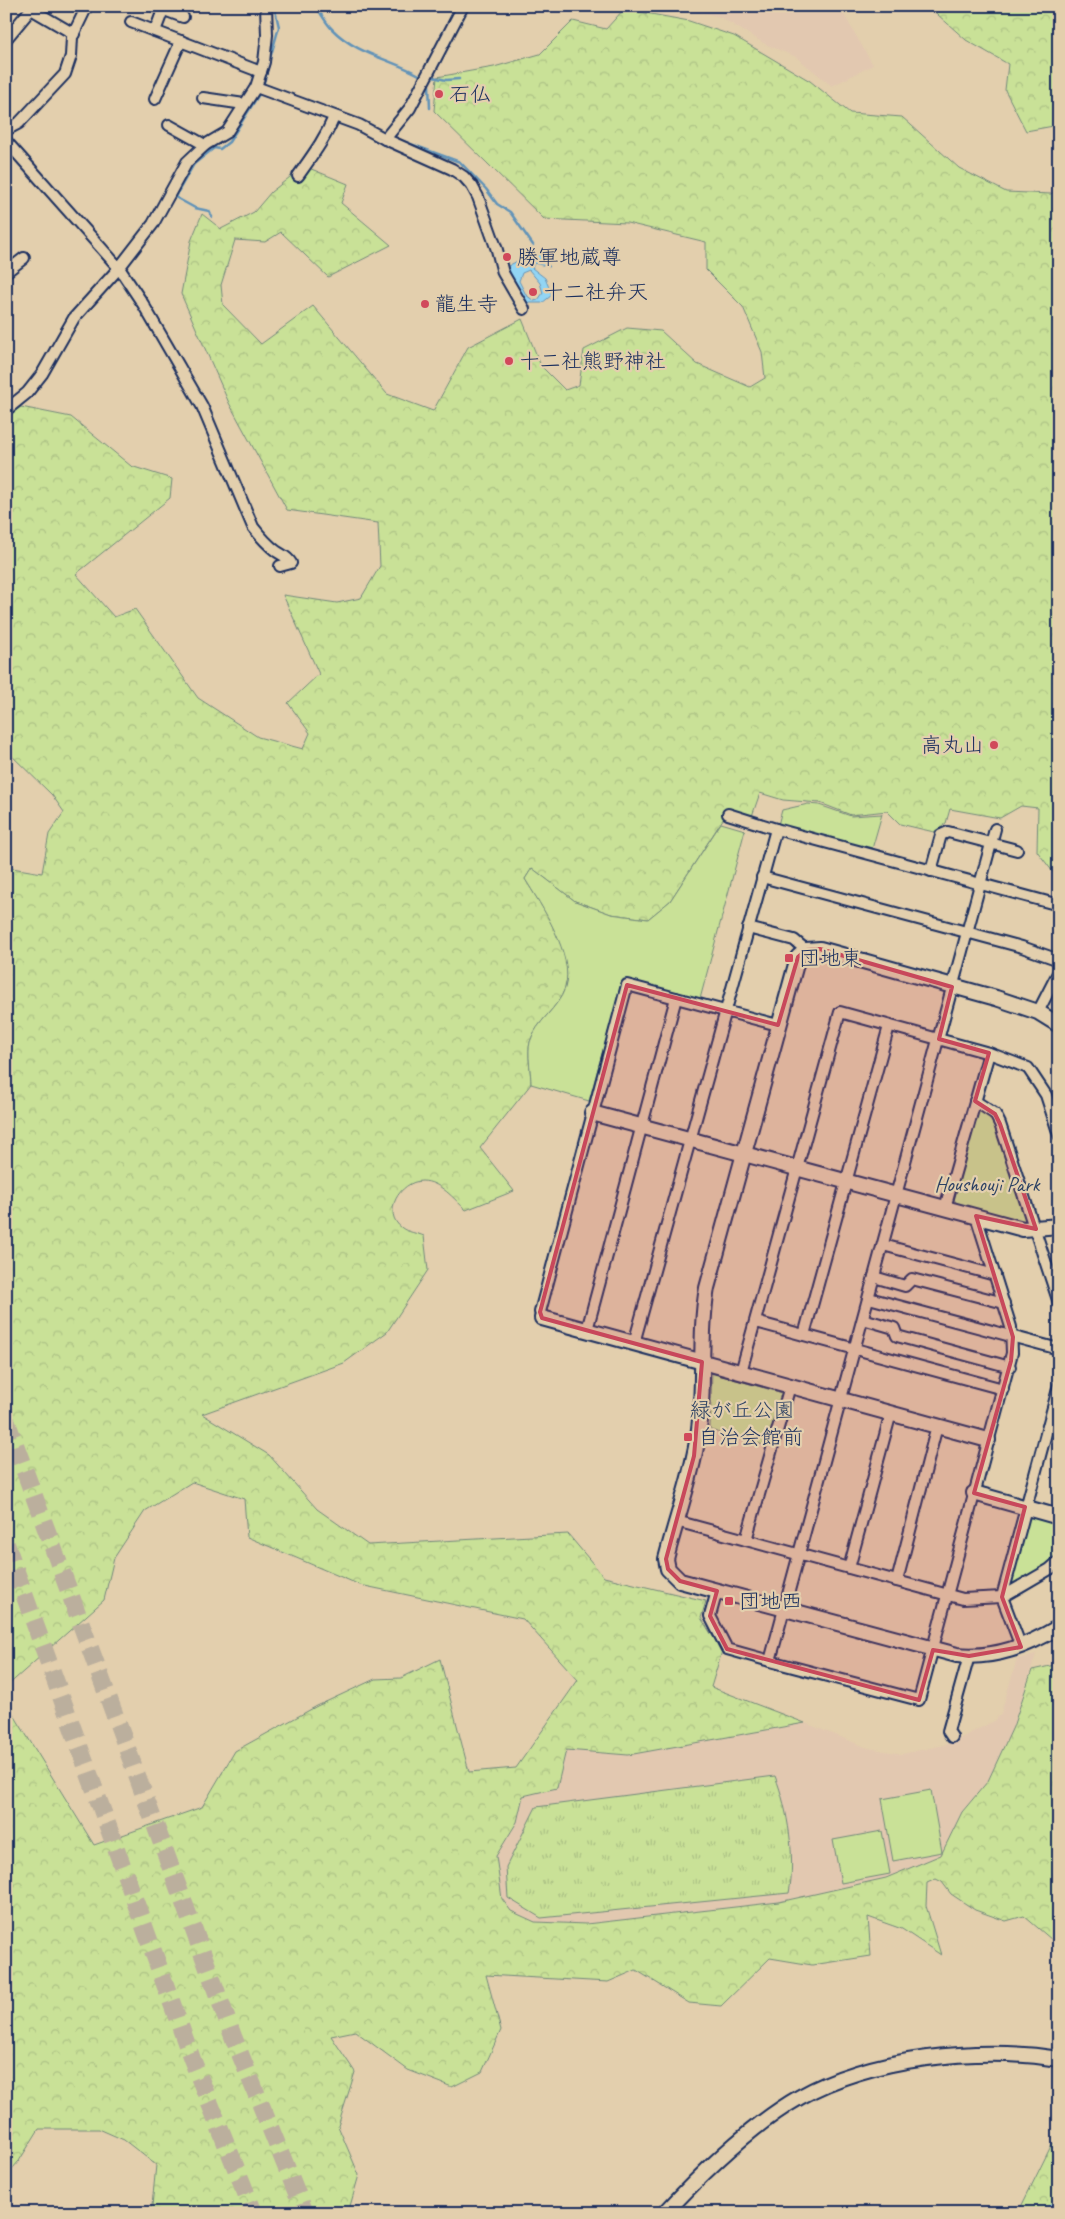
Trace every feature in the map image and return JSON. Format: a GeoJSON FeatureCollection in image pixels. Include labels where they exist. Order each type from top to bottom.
{"type":"FeatureCollection","features":[{"type":"Feature","properties":{"kind":"street"},"geometry":{"type":"LineString","coordinates":[[6,130],[19,123],[65,74],[71,56],[74,34],[87,6]]}},
{"type":"Feature","properties":{"kind":"street"},"geometry":{"type":"LineString","coordinates":[[6,410],[27,393],[42,374],[74,318],[120,268],[154,224],[187,162],[205,145],[226,132],[256,87],[261,72],[267,35],[266,6]]}},
{"type":"Feature","properties":{"kind":"street"},"geometry":{"type":"LineString","coordinates":[[385,139],[410,108],[463,6]]}},
{"type":"Feature","properties":{"kind":"street"},"geometry":{"type":"LineString","coordinates":[[155,31],[158,8],[183,17]]}},
{"type":"Feature","properties":{"kind":"street"},"geometry":{"type":"LineString","coordinates":[[6,38],[31,9],[74,34]]}},
{"type":"Feature","properties":{"kind":"street"},"geometry":{"type":"LineString","coordinates":[[131,22],[261,72]]}},
{"type":"Feature","properties":{"kind":"street"},"geometry":{"type":"LineString","coordinates":[[156,99],[181,41]]}},
{"type":"Feature","properties":{"kind":"street"},"geometry":{"type":"LineString","coordinates":[[256,87],[359,125],[385,139],[452,169],[472,186],[488,222],[503,273],[524,309]]}},
{"type":"Feature","properties":{"kind":"street"},"geometry":{"type":"LineString","coordinates":[[203,98],[244,104]]}},
{"type":"Feature","properties":{"kind":"street"},"geometry":{"type":"LineString","coordinates":[[298,176],[319,144],[325,139],[334,117]]}},
{"type":"Feature","properties":{"kind":"street"},"geometry":{"type":"LineString","coordinates":[[169,125],[205,145]]}},
{"type":"Feature","properties":{"kind":"street"},"geometry":{"type":"LineString","coordinates":[[6,141],[120,268],[202,406],[253,527],[264,541],[278,552],[287,556],[291,563],[280,566]]}},
{"type":"Feature","properties":{"kind":"street"},"geometry":{"type":"LineString","coordinates":[[6,272],[24,258]]}},
{"type":"Feature","properties":{"kind":"street"},"geometry":{"type":"LineString","coordinates":[[728,814],[776,829],[1059,904]]}},
{"type":"Feature","properties":{"kind":"street"},"geometry":{"type":"LineString","coordinates":[[634,1343],[776,829]]}},
{"type":"Feature","properties":{"kind":"street"},"geometry":{"type":"LineString","coordinates":[[770,1661],[996,829]]}},
{"type":"Feature","properties":{"kind":"street"},"geometry":{"type":"LineString","coordinates":[[931,871],[941,835],[948,832],[1017,850]]}},
{"type":"Feature","properties":{"kind":"street"},"geometry":{"type":"LineString","coordinates":[[762,877],[1030,950],[1059,960]]}},
{"type":"Feature","properties":{"kind":"street"},"geometry":{"type":"LineString","coordinates":[[748,928],[794,940],[806,950]]}},
{"type":"Feature","properties":{"kind":"street"},"geometry":{"type":"LineString","coordinates":[[1059,1025],[1038,1012],[820,949],[806,950],[798,956],[707,1288],[702,1325],[699,1428],[694,1456],[666,1559],[668,1569],[680,1581],[932,1650],[969,1656],[986,1656],[1021,1647],[1059,1627]]}},
{"type":"Feature","properties":{"kind":"street"},"geometry":{"type":"LineString","coordinates":[[1038,1012],[1059,971]]}},
{"type":"Feature","properties":{"kind":"street"},"geometry":{"type":"LineString","coordinates":[[778,1025],[627,985],[540,1312],[542,1318],[988,1440]]}},
{"type":"Feature","properties":{"kind":"street"},"geometry":{"type":"LineString","coordinates":[[587,1330],[676,998]]}},
{"type":"Feature","properties":{"kind":"street"},"geometry":{"type":"LineString","coordinates":[[742,1372],[840,1012],[989,1053],[1028,1068],[1046,1096],[1057,1123],[1059,1135]]}},
{"type":"Feature","properties":{"kind":"street"},"geometry":{"type":"LineString","coordinates":[[804,1335],[889,1026]]}},
{"type":"Feature","properties":{"kind":"street"},"geometry":{"type":"LineString","coordinates":[[945,1208],[989,1053]]}},
{"type":"Feature","properties":{"kind":"street"},"geometry":{"type":"LineString","coordinates":[[975,1101],[995,1114],[1000,1124],[1059,1303]]}},
{"type":"Feature","properties":{"kind":"street"},"geometry":{"type":"LineString","coordinates":[[592,1113],[1023,1229],[1036,1230],[1059,1226]]}},
{"type":"Feature","properties":{"kind":"street"},"geometry":{"type":"LineString","coordinates":[[717,1591],[710,1616],[726,1648],[919,1700],[988,1440],[1010,1367],[1013,1337],[976,1216]]}},
{"type":"Feature","properties":{"kind":"street"},"geometry":{"type":"LineString","coordinates":[[883,1245],[995,1275]]}},
{"type":"Feature","properties":{"kind":"street"},"geometry":{"type":"LineString","coordinates":[[874,1277],[905,1286],[912,1279],[1004,1303]]}},
{"type":"Feature","properties":{"kind":"street"},"geometry":{"type":"LineString","coordinates":[[869,1298],[1059,1350]]}},
{"type":"Feature","properties":{"kind":"street"},"geometry":{"type":"LineString","coordinates":[[864,1319],[894,1328],[897,1336],[1010,1367]]}},
{"type":"Feature","properties":{"kind":"street"},"geometry":{"type":"LineString","coordinates":[[756,1322],[1003,1389]]}},
{"type":"Feature","properties":{"kind":"street"},"geometry":{"type":"LineString","coordinates":[[1021,1647],[1002,1597],[1059,1385]]}},
{"type":"Feature","properties":{"kind":"street"},"geometry":{"type":"LineString","coordinates":[[746,1540],[790,1386]]}},
{"type":"Feature","properties":{"kind":"street"},"geometry":{"type":"LineString","coordinates":[[849,1568],[891,1413]]}},
{"type":"Feature","properties":{"kind":"street"},"geometry":{"type":"LineString","coordinates":[[897,1581],[937,1426]]}},
{"type":"Feature","properties":{"kind":"street"},"geometry":{"type":"LineString","coordinates":[[974,1493],[1059,1518]]}},
{"type":"Feature","properties":{"kind":"street"},"geometry":{"type":"LineString","coordinates":[[676,1521],[947,1595],[977,1599],[1002,1597],[1050,1570],[1059,1561]]}},
{"type":"Feature","properties":{"kind":"street"},"geometry":{"type":"LineString","coordinates":[[952,1737],[948,1731],[969,1656]]}},
{"type":"Feature","properties":{"kind":"street"},"geometry":{"type":"LineString","coordinates":[[664,2213],[764,2120],[801,2097],[848,2076],[880,2067],[953,2055],[986,2052],[1059,2059]]}},
{"type":"Feature","properties":{"kind":"highlighted area"},"geometry":{"type":"Polygon","coordinates":[[[820,949],[952,987],[939,1039],[989,1053],[975,1101],[995,1114],[1000,1124],[1036,1229],[976,1216],[1013,1337],[1011,1361],[974,1493],[1025,1507],[1002,1597],[1021,1647],[969,1656],[933,1650],[919,1700],[727,1649],[710,1616],[717,1591],[680,1581],[668,1569],[666,1559],[694,1456],[702,1362],[542,1318],[540,1312],[627,985],[778,1025],[798,957],[806,950],[820,949]]]}},
{"type":"Feature","properties":{"kind":"shaded area"},"geometry":{"type":"Polygon","coordinates":[[[677,6],[839,6],[873,65],[832,86],[796,57],[765,44],[720,17],[677,6]]]}},
{"type":"Feature","properties":{"kind":"shaded area"},"geometry":{"type":"Polygon","coordinates":[[[1036,1654],[1013,1727],[988,1781],[962,1812],[941,1855],[886,1878],[779,1902],[586,1924],[535,1922],[511,1911],[502,1899],[496,1856],[517,1822],[523,1796],[557,1788],[566,1750],[628,1755],[805,1723],[868,1748],[902,1754],[944,1745],[996,1720],[1001,1713],[1017,1659],[1036,1654]]]}},
{"type":"Feature","properties":{"kind":"green space"},"geometry":{"type":"Polygon","coordinates":[[[928,6],[1059,6],[1059,125],[1026,131],[1005,90],[1008,64],[966,40],[928,6]]]}},
{"type":"Feature","properties":{"kind":"green space"},"geometry":{"type":"Polygon","coordinates":[[[624,9],[689,21],[734,36],[810,81],[850,113],[902,117],[959,168],[1006,192],[1051,194],[1059,188],[1059,880],[1037,851],[1038,808],[1021,806],[1000,818],[950,809],[946,823],[934,832],[900,824],[887,811],[851,815],[820,803],[783,800],[760,793],[752,816],[729,810],[670,901],[648,919],[611,914],[575,901],[532,868],[525,879],[555,931],[566,961],[567,975],[562,995],[537,1028],[530,1042],[531,1084],[480,1148],[514,1191],[466,1210],[446,1191],[435,1184],[422,1181],[414,1182],[407,1186],[396,1199],[393,1214],[396,1222],[402,1228],[424,1236],[428,1270],[387,1332],[344,1363],[202,1414],[269,1455],[317,1509],[368,1545],[568,1534],[604,1577],[706,1601],[701,1618],[722,1651],[711,1687],[805,1723],[628,1755],[566,1750],[557,1788],[523,1796],[517,1822],[496,1856],[502,1899],[511,1911],[535,1922],[586,1924],[779,1902],[886,1878],[941,1855],[962,1812],[988,1781],[1013,1727],[1032,1670],[1059,1664],[1059,1946],[1024,1916],[1006,1921],[975,1910],[951,1894],[942,1882],[936,1879],[927,1883],[926,1906],[941,1955],[902,1929],[868,1917],[871,1956],[812,1965],[770,1958],[721,2006],[689,2003],[636,1970],[608,1982],[486,1975],[501,2030],[482,2072],[452,2087],[408,2070],[355,2031],[331,2036],[355,2072],[338,2126],[359,2175],[348,2213],[147,2213],[152,2206],[156,2165],[124,2140],[99,2129],[39,2129],[19,2161],[6,2176],[6,1702],[94,1845],[202,1807],[235,1751],[317,1706],[375,1679],[401,1678],[440,1659],[469,1772],[516,1768],[578,1680],[523,1619],[360,1585],[247,1537],[244,1499],[192,1482],[145,1511],[114,1558],[104,1600],[6,1687],[6,867],[42,873],[49,834],[64,812],[52,795],[6,750],[6,418],[21,407],[71,417],[131,466],[172,479],[170,498],[76,574],[114,617],[135,609],[198,698],[258,737],[303,749],[310,733],[288,703],[319,674],[283,595],[337,603],[361,598],[380,566],[378,523],[287,510],[229,403],[181,294],[191,241],[202,214],[221,229],[254,212],[271,192],[304,166],[348,184],[341,203],[391,245],[328,277],[281,232],[265,242],[235,240],[221,285],[223,305],[261,344],[313,306],[387,394],[433,411],[468,347],[522,319],[541,366],[565,390],[579,385],[584,350],[627,328],[661,331],[697,364],[750,387],[765,378],[762,352],[743,307],[706,270],[706,242],[627,223],[544,219],[434,111],[437,77],[494,67],[540,54],[573,21],[606,29],[624,9]]]}},
{"type":"Feature","properties":{"kind":"green space"},"geometry":{"type":"Polygon","coordinates":[[[808,804],[819,805],[851,816],[882,814],[872,849],[778,825],[782,810],[808,804]]]}},
{"type":"Feature","properties":{"kind":"green space"},"geometry":{"type":"Polygon","coordinates":[[[721,823],[745,830],[700,999],[623,979],[589,1101],[531,1084],[530,1042],[537,1028],[562,995],[567,975],[561,946],[555,931],[525,879],[532,868],[575,901],[611,914],[648,919],[670,901],[721,823]]]}},
{"type":"Feature","properties":{"kind":"green space","name":"Houshouji Park"},"geometry":{"type":"Polygon","coordinates":[[[978,1110],[992,1118],[997,1128],[1027,1219],[1023,1222],[959,1206],[953,1198],[978,1110]]]}},
{"type":"Feature","properties":{"kind":"green space","name":"緑が丘公園"},"geometry":{"type":"Polygon","coordinates":[[[712,1373],[782,1393],[767,1446],[710,1430],[712,1373]]]}},
{"type":"Feature","properties":{"kind":"green space"},"geometry":{"type":"Polygon","coordinates":[[[1033,1516],[1059,1524],[1059,1548],[1056,1556],[1043,1568],[1014,1585],[1010,1581],[1028,1519],[1033,1516]]]}},
{"type":"Feature","properties":{"kind":"green space"},"geometry":{"type":"Polygon","coordinates":[[[775,1776],[784,1803],[791,1850],[792,1865],[789,1893],[541,1918],[508,1898],[506,1867],[536,1807],[775,1776]]]}},
{"type":"Feature","properties":{"kind":"green space"},"geometry":{"type":"Polygon","coordinates":[[[931,1790],[942,1852],[893,1861],[882,1799],[931,1790]]]}},
{"type":"Feature","properties":{"kind":"green space"},"geometry":{"type":"Polygon","coordinates":[[[882,1831],[890,1874],[841,1883],[833,1840],[882,1831]]]}},
{"type":"Feature","properties":{"kind":"green space"},"geometry":{"type":"Polygon","coordinates":[[[1059,2143],[1059,2213],[1018,2213],[1052,2144],[1059,2143]]]}},
{"type":"Feature","properties":{"kind":"water"},"geometry":{"type":"Polygon","coordinates":[[[539,254],[550,267],[534,263],[532,268],[545,278],[552,295],[542,303],[527,303],[513,282],[508,266],[527,256],[539,254]],[[529,270],[522,273],[519,281],[526,295],[534,301],[538,300],[543,293],[540,283],[529,270]]]}},
{"type":"Feature","properties":{"kind":"waterway"},"geometry":{"type":"LineString","coordinates":[[269,62],[279,27],[274,6]]}},
{"type":"Feature","properties":{"kind":"waterway"},"geometry":{"type":"LineString","coordinates":[[316,6],[332,29],[352,45],[421,76]]}},
{"type":"Feature","properties":{"kind":"waterway"},"geometry":{"type":"LineString","coordinates":[[263,86],[268,67]]}},
{"type":"Feature","properties":{"kind":"waterway"},"geometry":{"type":"LineString","coordinates":[[433,77],[446,80],[459,79]]}},
{"type":"Feature","properties":{"kind":"waterway"},"geometry":{"type":"LineString","coordinates":[[429,85],[430,108]]}},
{"type":"Feature","properties":{"kind":"waterway"},"geometry":{"type":"LineString","coordinates":[[212,217],[209,211],[195,208],[175,197],[194,164],[214,148],[220,149],[229,142],[261,91]]}},
{"type":"Feature","properties":{"kind":"waterway"},"geometry":{"type":"LineString","coordinates":[[397,139],[460,162],[486,189],[497,204],[510,212],[533,245]]}},
{"type":"Feature","properties":{"kind":"waterway"},"geometry":{"type":"LineString","coordinates":[[1052,2213],[1059,2207]]}},
{"type":"Feature","properties":{"kind":"tunnel"},"geometry":{"type":"LineString","coordinates":[[6,1420],[234,2039],[305,2213]]}},
{"type":"Feature","properties":{"kind":"tunnel"},"geometry":{"type":"LineString","coordinates":[[6,1544],[192,2059],[254,2213]]}},
{"type":"Feature","properties":{"kind":"place","name":"石仏"},"geometry":{"type":"Point","coordinates":[439,94]}},
{"type":"Feature","properties":{"kind":"place","name":"勝軍地蔵尊"},"geometry":{"type":"Point","coordinates":[507,257]}},
{"type":"Feature","properties":{"kind":"place","name":"十二社弁天"},"geometry":{"type":"Point","coordinates":[533,292]}},
{"type":"Feature","properties":{"kind":"place","name":"龍生寺"},"geometry":{"type":"Point","coordinates":[425,304]}},
{"type":"Feature","properties":{"kind":"place","name":"十二社熊野神社"},"geometry":{"type":"Point","coordinates":[509,361]}},
{"type":"Feature","properties":{"kind":"place","name":"高丸山"},"geometry":{"type":"Point","coordinates":[994,745]}},
{"type":"Feature","properties":{"kind":"place","name":"団地東"},"geometry":{"type":"Point","coordinates":[789,958]}},
{"type":"Feature","properties":{"kind":"place","name":"自治会館前"},"geometry":{"type":"Point","coordinates":[688,1437]}},
{"type":"Feature","properties":{"kind":"place","name":"団地西"},"geometry":{"type":"Point","coordinates":[729,1601]}}]}
